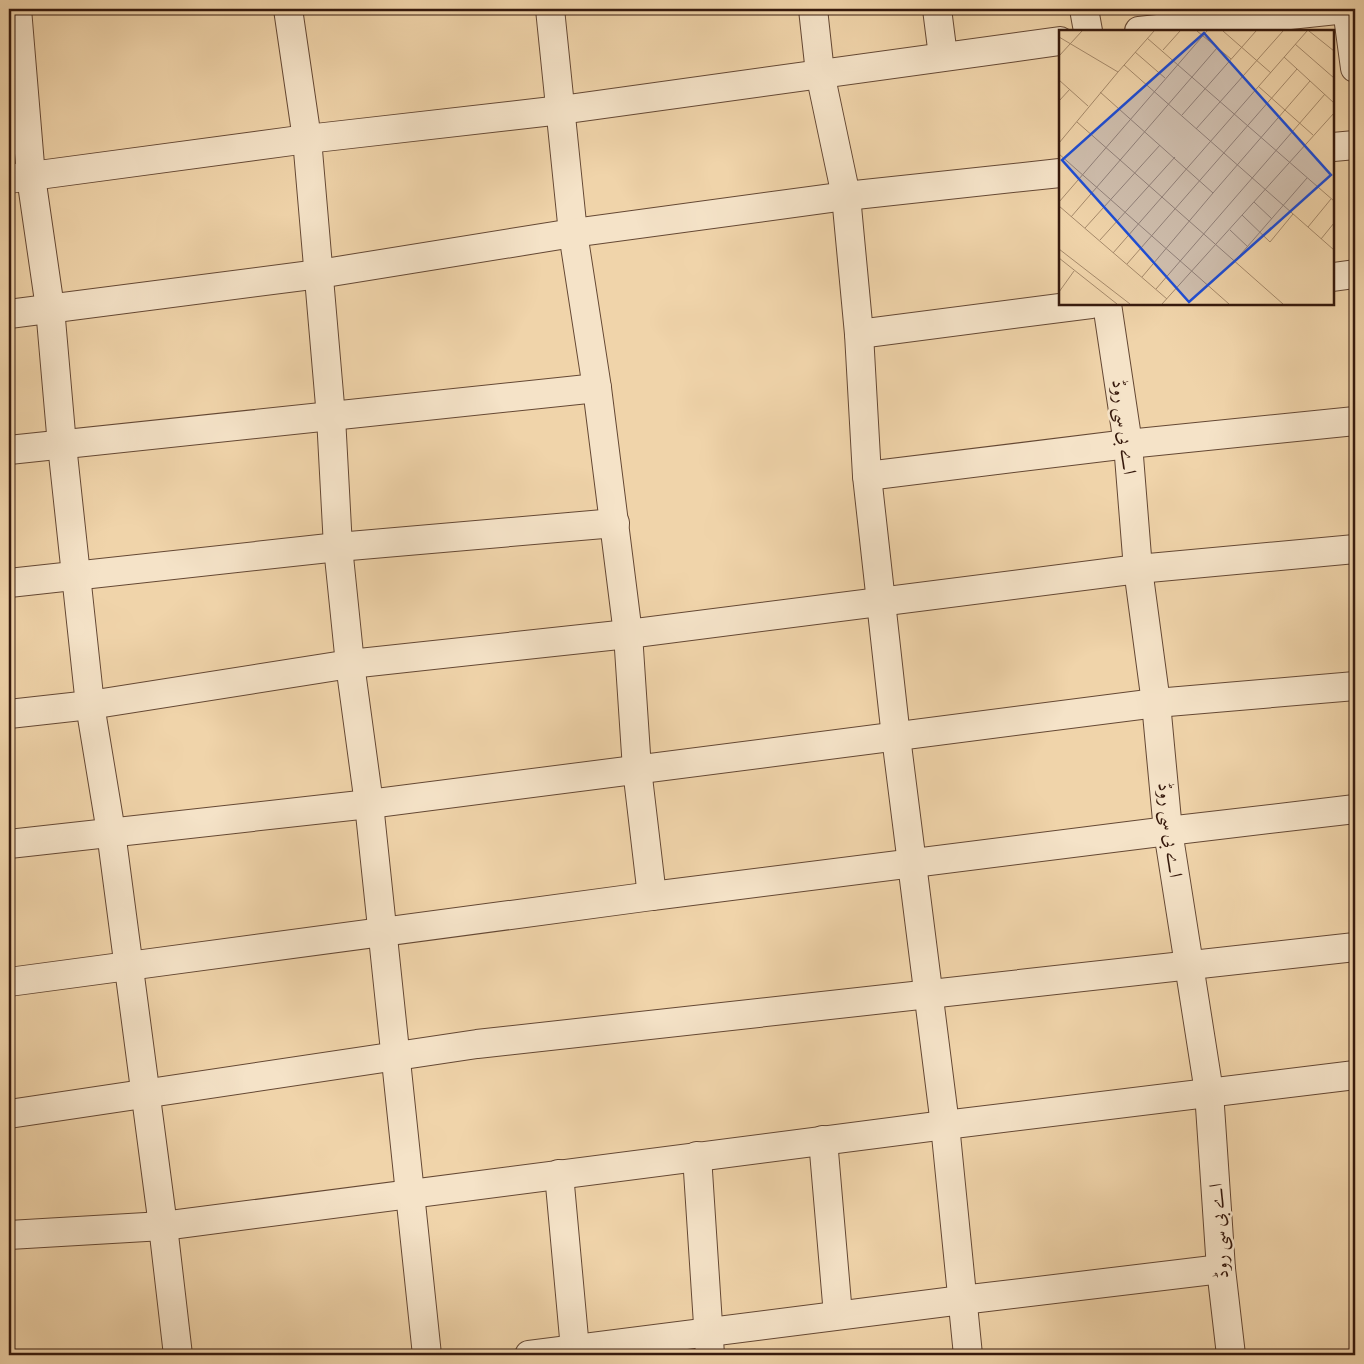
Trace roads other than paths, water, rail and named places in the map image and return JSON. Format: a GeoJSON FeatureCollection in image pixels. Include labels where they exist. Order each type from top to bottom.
{"type":"FeatureCollection","features":[{"type":"Feature","properties":{"kind":"street"},"geometry":{"type":"LineString","coordinates":[[18,9],[20,178],[50,308],[62,444],[90,705],[111,832],[163,1226],[178,1355]]}},
{"type":"Feature","properties":{"kind":"street"},"geometry":{"type":"LineString","coordinates":[[288,9],[307,139],[331,416],[338,548],[350,664],[369,804],[427,1355]]}},
{"type":"Feature","properties":{"kind":"street"},"geometry":{"type":"LineString","coordinates":[[550,9],[573,233],[597,388],[628,634],[637,769],[652,896]]}},
{"type":"Feature","properties":{"kind":"street"},"geometry":{"type":"LineString","coordinates":[[812,9],[820,73],[846,196],[859,334],[867,476],[896,737],[945,1124],[968,1355]]}},
{"type":"Feature","properties":{"kind":"street"},"geometry":{"type":"LineString","coordinates":[[937,9],[943,56]]}},
{"type":"Feature","properties":{"kind":"street"},"geometry":{"type":"LineString","coordinates":[[1084,9],[1088,30]]}},
{"type":"Feature","properties":{"kind":"street"},"geometry":{"type":"LineString","coordinates":[[1148,30],[1347,9],[1355,68]]}},
{"type":"Feature","properties":{"kind":"street"},"geometry":{"type":"LineString","coordinates":[[20,178],[307,139],[561,110],[1059,41]]}},
{"type":"Feature","properties":{"kind":"street"},"geometry":{"type":"LineString","coordinates":[[1334,147],[1355,145]]}},
{"type":"Feature","properties":{"kind":"street"},"geometry":{"type":"LineString","coordinates":[[9,314],[319,274],[573,233],[846,196],[1059,173]]}},
{"type":"Feature","properties":{"kind":"street"},"geometry":{"type":"LineString","coordinates":[[1334,277],[1355,274]]}},
{"type":"Feature","properties":{"kind":"street"},"geometry":{"type":"LineString","coordinates":[[859,334],[1083,305]]}},
{"type":"Feature","properties":{"kind":"street","name":"اے بی سی روڈ"},"geometry":{"type":"LineString","coordinates":[[1108,305],[1128,444],[1138,569],[1156,703],[1168,831],[1208,1092],[1221,1269],[1231,1355]]}},
{"type":"Feature","properties":{"kind":"street"},"geometry":{"type":"LineString","coordinates":[[9,450],[597,388]]}},
{"type":"Feature","properties":{"kind":"street"},"geometry":{"type":"LineString","coordinates":[[867,476],[1128,444],[1355,421]]}},
{"type":"Feature","properties":{"kind":"street"},"geometry":{"type":"LineString","coordinates":[[9,583],[338,548],[615,523]]}},
{"type":"Feature","properties":{"kind":"street"},"geometry":{"type":"LineString","coordinates":[[9,714],[90,705],[350,664],[628,634],[1138,569],[1355,549]]}},
{"type":"Feature","properties":{"kind":"street"},"geometry":{"type":"LineString","coordinates":[[9,844],[369,804],[1156,703],[1355,686]]}},
{"type":"Feature","properties":{"kind":"street"},"geometry":{"type":"LineString","coordinates":[[9,982],[652,896],[1355,809]]}},
{"type":"Feature","properties":{"kind":"street"},"geometry":{"type":"LineString","coordinates":[[9,1114],[477,1044],[1355,947]]}},
{"type":"Feature","properties":{"kind":"street"},"geometry":{"type":"LineString","coordinates":[[9,1235],[163,1226],[945,1124],[1355,1075]]}},
{"type":"Feature","properties":{"kind":"street"},"geometry":{"type":"LineString","coordinates":[[823,1140],[838,1316]]}},
{"type":"Feature","properties":{"kind":"street"},"geometry":{"type":"LineString","coordinates":[[697,1156],[709,1344]]}},
{"type":"Feature","properties":{"kind":"street"},"geometry":{"type":"LineString","coordinates":[[559,1174],[575,1349]]}},
{"type":"Feature","properties":{"kind":"street"},"geometry":{"type":"LineString","coordinates":[[529,1355],[575,1349],[709,1344],[838,1316],[1221,1269]]}}]}
